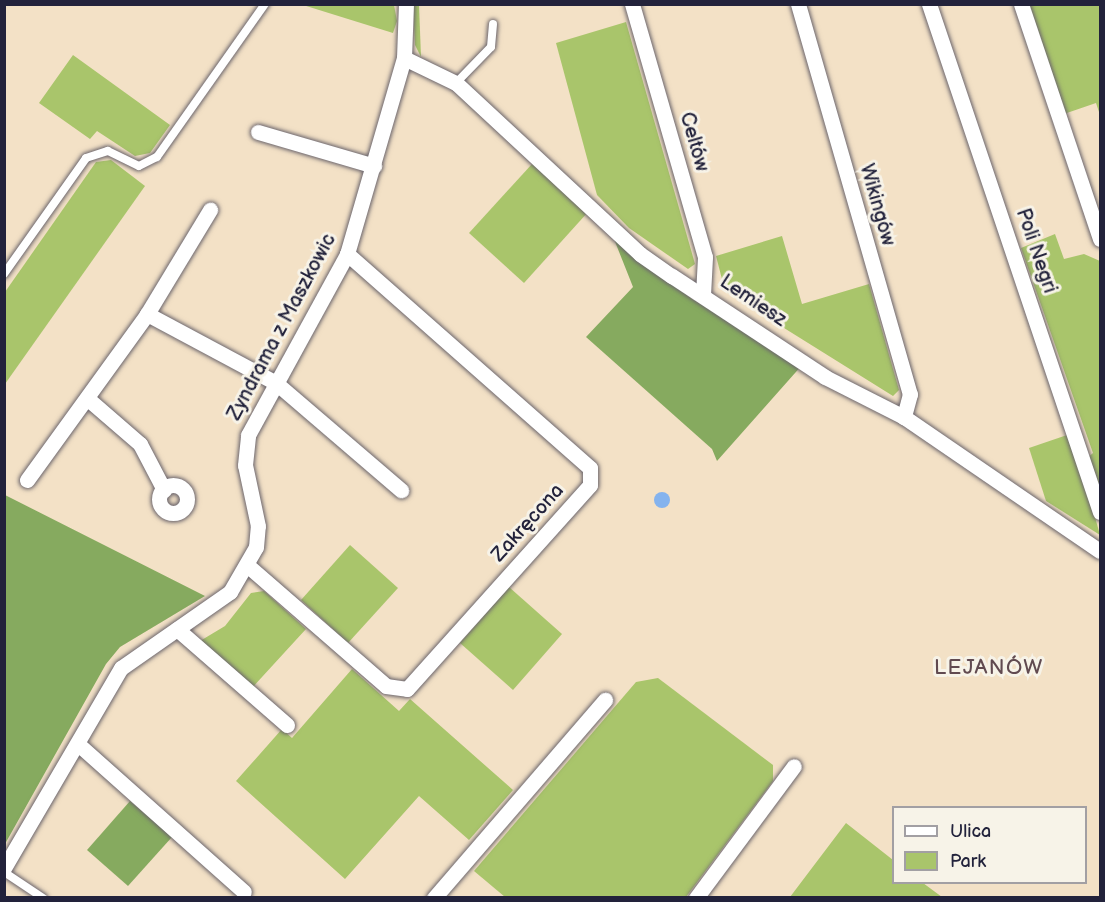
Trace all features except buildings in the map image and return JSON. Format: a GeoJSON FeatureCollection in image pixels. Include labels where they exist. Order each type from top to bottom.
{"type":"FeatureCollection","features":[{"type":"Feature","properties":{"kind":"street","name":"Zyndrama z Maszkowic"},"geometry":{"type":"LineString","coordinates":[[4,870],[121,668],[230,592],[247,565],[258,536],[246,449],[276,383],[347,254],[404,58],[406,4]]}},
{"type":"Feature","properties":{"kind":"street","name":"Celtów"},"geometry":{"type":"LineString","coordinates":[[632,4],[705,257],[703,293]]}},
{"type":"Feature","properties":{"kind":"street","name":"Wikingów"},"geometry":{"type":"LineString","coordinates":[[798,4],[910,394],[904,417]]}},
{"type":"Feature","properties":{"kind":"street","name":"Poli Negri"},"geometry":{"type":"LineString","coordinates":[[929,4],[1101,512]]}},
{"type":"Feature","properties":{"kind":"street"},"geometry":{"type":"LineString","coordinates":[[1021,4],[1101,239]]}},
{"type":"Feature","properties":{"kind":"street","name":"Lemiesz"},"geometry":{"type":"LineString","coordinates":[[404,58],[456,83],[640,254],[703,293],[825,377],[904,417],[1101,551]]}},
{"type":"Feature","properties":{"kind":"street"},"geometry":{"type":"LineString","coordinates":[[258,132],[374,166]]}},
{"type":"Feature","properties":{"kind":"street"},"geometry":{"type":"LineString","coordinates":[[27,480],[88,399],[147,314],[210,210]]}},
{"type":"Feature","properties":{"kind":"street","name":"Zakręcona"},"geometry":{"type":"LineString","coordinates":[[247,565],[387,686],[407,689],[590,485],[590,468],[347,254]]}},
{"type":"Feature","properties":{"kind":"street"},"geometry":{"type":"LineString","coordinates":[[147,314],[276,383],[401,490]]}},
{"type":"Feature","properties":{"kind":"street"},"geometry":{"type":"LineString","coordinates":[[88,399],[140,444],[164,490]]}},
{"type":"Feature","properties":{"kind":"street"},"geometry":{"type":"LineString","coordinates":[[177,629],[287,725]]}},
{"type":"Feature","properties":{"kind":"street"},"geometry":{"type":"LineString","coordinates":[[434,897],[605,700]]}},
{"type":"Feature","properties":{"kind":"street"},"geometry":{"type":"LineString","coordinates":[[78,744],[244,892]]}},
{"type":"Feature","properties":{"kind":"street"},"geometry":{"type":"LineString","coordinates":[[696,897],[794,766]]}},
{"type":"Feature","properties":{"kind":"lane"},"geometry":{"type":"LineString","coordinates":[[4,274],[86,158],[108,151],[139,166],[157,157],[265,4]]}},
{"type":"Feature","properties":{"kind":"lane"},"geometry":{"type":"LineString","coordinates":[[456,83],[491,47],[493,24]]}},
{"type":"Feature","properties":{"kind":"lane"},"geometry":{"type":"LineString","coordinates":[[4,870],[43,897]]}},
{"type":"Feature","properties":{"kind":"green space"},"geometry":{"type":"Polygon","coordinates":[[[303,5],[394,5],[397,21],[393,33],[303,5]]]}},
{"type":"Feature","properties":{"kind":"green space"},"geometry":{"type":"Polygon","coordinates":[[[413,5],[419,5],[421,57],[415,45],[413,5]]]}},
{"type":"Feature","properties":{"kind":"green space"},"geometry":{"type":"Polygon","coordinates":[[[1025,5],[1100,5],[1100,115],[1096,103],[1061,115],[1025,5]]]}},
{"type":"Feature","properties":{"kind":"green space"},"geometry":{"type":"Polygon","coordinates":[[[626,22],[695,264],[688,269],[629,228],[597,195],[556,43],[626,22]]]}},
{"type":"Feature","properties":{"kind":"green space"},"geometry":{"type":"Polygon","coordinates":[[[73,55],[170,125],[150,153],[135,156],[97,131],[90,139],[39,103],[73,55]]]}},
{"type":"Feature","properties":{"kind":"green space"},"geometry":{"type":"Polygon","coordinates":[[[111,160],[145,186],[5,384],[5,292],[96,162],[111,160]]]}},
{"type":"Feature","properties":{"kind":"green space"},"geometry":{"type":"Polygon","coordinates":[[[532,164],[588,212],[524,283],[469,233],[532,164]]]}},
{"type":"Feature","properties":{"kind":"green space"},"geometry":{"type":"Polygon","coordinates":[[[612,234],[692,299],[803,364],[717,461],[712,449],[586,337],[633,287],[612,234]]]}},
{"type":"Feature","properties":{"kind":"green space"},"geometry":{"type":"Polygon","coordinates":[[[1055,234],[1064,259],[1084,254],[1100,261],[1100,502],[1086,459],[1093,453],[1021,248],[1055,234]]]}},
{"type":"Feature","properties":{"kind":"green space"},"geometry":{"type":"Polygon","coordinates":[[[782,236],[802,304],[869,284],[899,390],[893,396],[725,291],[716,256],[782,236]]]}},
{"type":"Feature","properties":{"kind":"green space"},"geometry":{"type":"Polygon","coordinates":[[[1070,434],[1100,535],[1046,501],[1029,448],[1070,434]]]}},
{"type":"Feature","properties":{"kind":"green space"},"geometry":{"type":"Polygon","coordinates":[[[5,495],[205,596],[120,647],[106,664],[5,844],[5,495]]]}},
{"type":"Feature","properties":{"kind":"green space"},"geometry":{"type":"Polygon","coordinates":[[[350,545],[398,588],[348,643],[301,600],[350,545]]]}},
{"type":"Feature","properties":{"kind":"green space"},"geometry":{"type":"Polygon","coordinates":[[[509,587],[562,634],[513,690],[460,643],[509,587]]]}},
{"type":"Feature","properties":{"kind":"green space"},"geometry":{"type":"Polygon","coordinates":[[[264,591],[306,629],[252,688],[200,641],[225,626],[251,593],[264,591]]]}},
{"type":"Feature","properties":{"kind":"green space"},"geometry":{"type":"Polygon","coordinates":[[[352,669],[399,711],[410,699],[513,790],[469,840],[419,796],[345,879],[236,781],[282,729],[292,738],[352,669]]]}},
{"type":"Feature","properties":{"kind":"green space"},"geometry":{"type":"Polygon","coordinates":[[[658,678],[773,765],[773,781],[686,897],[505,897],[474,871],[636,682],[658,678]]]}},
{"type":"Feature","properties":{"kind":"green space"},"geometry":{"type":"Polygon","coordinates":[[[130,801],[172,837],[128,886],[87,850],[130,801]]]}},
{"type":"Feature","properties":{"kind":"green space"},"geometry":{"type":"Polygon","coordinates":[[[846,823],[892,859],[892,884],[924,884],[942,897],[790,897],[846,823]]]}},
{"type":"Feature","properties":{"kind":"water"},"geometry":{"type":"Polygon","coordinates":[[[662,492],[670,500],[662,508],[654,500],[662,492]]]}},
{"type":"Feature","properties":{"kind":"district","name":"LEJANÓW"},"geometry":{"type":"Point","coordinates":[989,668]}}]}
